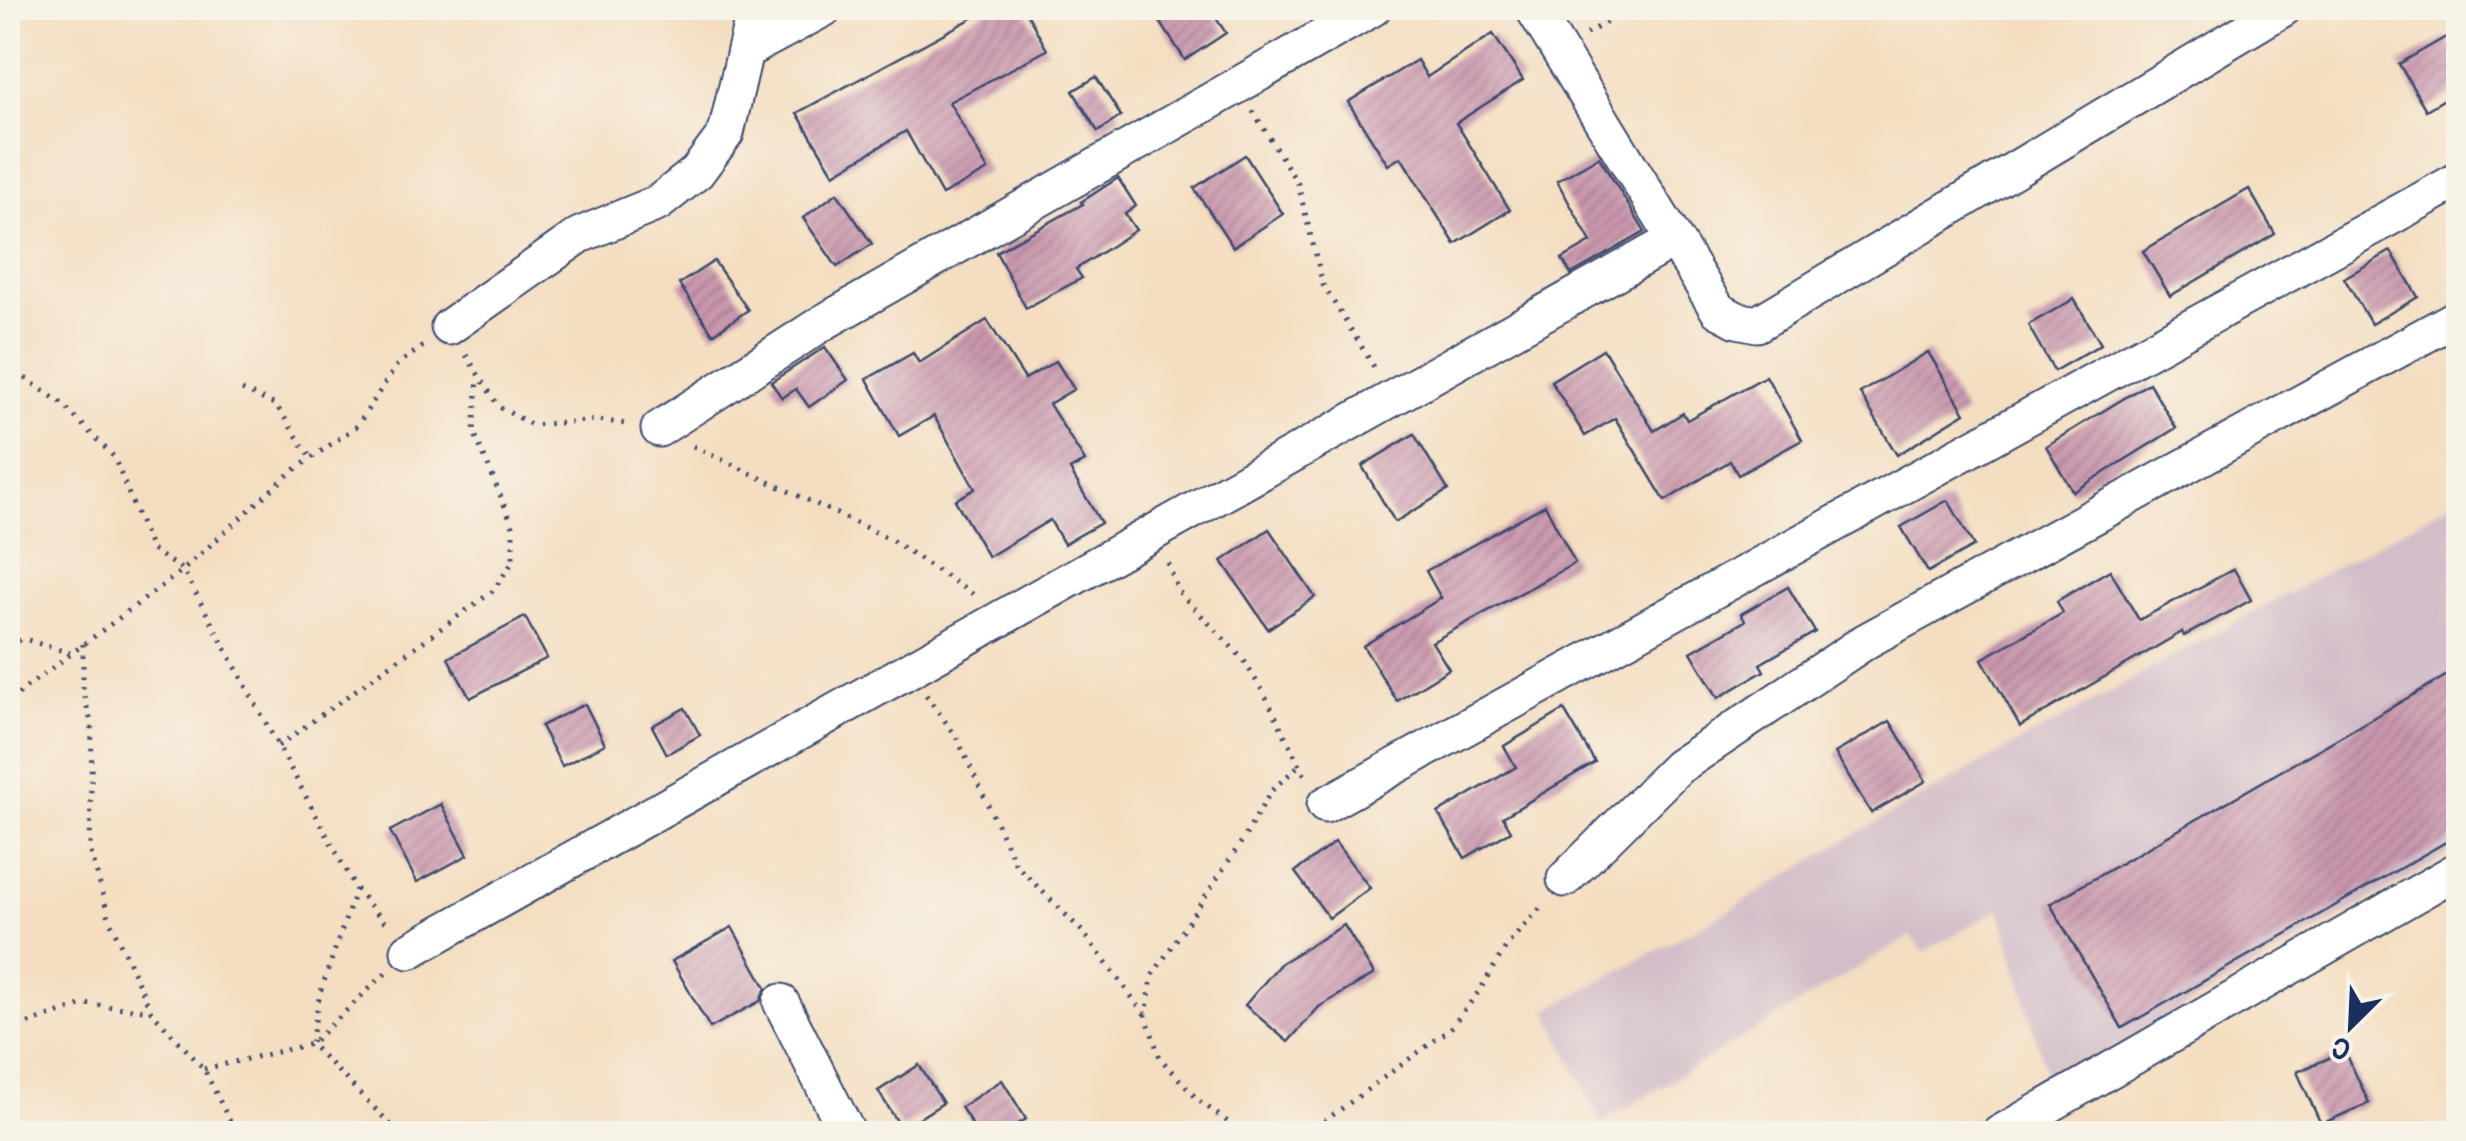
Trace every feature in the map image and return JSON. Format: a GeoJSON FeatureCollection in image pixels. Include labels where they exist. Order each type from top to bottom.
{"type":"FeatureCollection","features":[{"type":"Feature","properties":{"kind":"street"},"geometry":{"type":"LineString","coordinates":[[449,328],[580,235],[658,202],[698,172],[726,133],[756,8]]}},
{"type":"Feature","properties":{"kind":"street"},"geometry":{"type":"LineString","coordinates":[[745,52],[826,8]]}},
{"type":"Feature","properties":{"kind":"street"},"geometry":{"type":"LineString","coordinates":[[659,429],[824,322],[1373,8]]}},
{"type":"Feature","properties":{"kind":"street"},"geometry":{"type":"LineString","coordinates":[[1533,8],[1718,310],[1756,324],[2284,8]]}},
{"type":"Feature","properties":{"kind":"street"},"geometry":{"type":"LineString","coordinates":[[1325,805],[2458,180]]}},
{"type":"Feature","properties":{"kind":"street"},"geometry":{"type":"LineString","coordinates":[[410,951],[1674,240]]}},
{"type":"Feature","properties":{"kind":"street"},"geometry":{"type":"LineString","coordinates":[[1566,879],[1678,768],[1866,642],[2458,317]]}},
{"type":"Feature","properties":{"kind":"street"},"geometry":{"type":"LineString","coordinates":[[1999,1134],[2458,870]]}},
{"type":"Feature","properties":{"kind":"street"},"geometry":{"type":"LineString","coordinates":[[781,1002],[848,1134]]}},
{"type":"Feature","properties":{"kind":"path"},"geometry":{"type":"LineString","coordinates":[[1559,50],[1632,8],[1669,12],[1822,13],[2108,8]]}},
{"type":"Feature","properties":{"kind":"path"},"geometry":{"type":"LineString","coordinates":[[1238,85],[1298,184],[1323,285],[1393,398]]}},
{"type":"Feature","properties":{"kind":"path"},"geometry":{"type":"LineString","coordinates":[[8,714],[20,692],[183,570],[290,472],[357,426],[397,365],[449,328],[499,406],[532,425],[598,420],[659,429],[890,539],[1006,616]]}},
{"type":"Feature","properties":{"kind":"path"},"geometry":{"type":"LineString","coordinates":[[8,366],[61,403],[114,457],[151,550],[183,570],[356,889],[410,951],[311,1044],[204,1070]]}},
{"type":"Feature","properties":{"kind":"path"},"geometry":{"type":"LineString","coordinates":[[278,746],[493,591],[513,561],[513,526],[474,432],[478,375]]}},
{"type":"Feature","properties":{"kind":"path"},"geometry":{"type":"LineString","coordinates":[[242,390],[276,405],[311,458]]}},
{"type":"Feature","properties":{"kind":"path"},"geometry":{"type":"LineString","coordinates":[[1157,531],[1178,591],[1243,660],[1266,696],[1298,766],[1325,805]]}},
{"type":"Feature","properties":{"kind":"path"},"geometry":{"type":"LineString","coordinates":[[8,644],[24,639],[70,653]]}},
{"type":"Feature","properties":{"kind":"path"},"geometry":{"type":"LineString","coordinates":[[82,644],[84,692],[92,726],[90,849],[110,922],[151,1011],[204,1070],[236,1134]]}},
{"type":"Feature","properties":{"kind":"path"},"geometry":{"type":"LineString","coordinates":[[908,671],[956,736],[1016,865],[1082,931],[1146,1016],[1160,1058],[1198,1100],[1244,1134]]}},
{"type":"Feature","properties":{"kind":"path"},"geometry":{"type":"LineString","coordinates":[[1146,1016],[1152,976],[1244,838],[1271,790],[1298,766]]}},
{"type":"Feature","properties":{"kind":"path"},"geometry":{"type":"LineString","coordinates":[[1308,1134],[1450,1029],[1507,945],[1566,879]]}},
{"type":"Feature","properties":{"kind":"path"},"geometry":{"type":"LineString","coordinates":[[311,1044],[320,993],[356,889]]}},
{"type":"Feature","properties":{"kind":"path"},"geometry":{"type":"LineString","coordinates":[[8,1030],[86,1004],[151,1011]]}},
{"type":"Feature","properties":{"kind":"path"},"geometry":{"type":"LineString","coordinates":[[311,1044],[400,1134]]}},
{"type":"Feature","properties":{"kind":"shaded area"},"geometry":{"type":"Polygon","coordinates":[[[2458,499],[2458,849],[2049,1085],[2000,908],[1924,952],[1911,936],[1601,1123],[1547,1010],[1723,914],[1867,827],[2458,499]]]}},
{"type":"Feature","properties":{"kind":"building"},"geometry":{"type":"Polygon","coordinates":[[[991,8],[1024,8],[1047,50],[949,102],[988,170],[942,195],[906,131],[834,174],[797,113],[991,8]]]}},
{"type":"Feature","properties":{"kind":"building"},"geometry":{"type":"Polygon","coordinates":[[[1172,8],[1209,8],[1226,33],[1185,60],[1157,17],[1172,8]]]}},
{"type":"Feature","properties":{"kind":"building"},"geometry":{"type":"Polygon","coordinates":[[[1493,34],[1523,80],[1456,123],[1510,210],[1455,244],[1401,157],[1388,165],[1348,102],[1417,60],[1427,77],[1493,34]]]}},
{"type":"Feature","properties":{"kind":"building"},"geometry":{"type":"Polygon","coordinates":[[[2446,37],[2458,59],[2458,91],[2426,110],[2399,64],[2446,37]]]}},
{"type":"Feature","properties":{"kind":"building"},"geometry":{"type":"Polygon","coordinates":[[[1096,77],[1121,116],[1098,132],[1073,91],[1096,77]]]}},
{"type":"Feature","properties":{"kind":"building"},"geometry":{"type":"Polygon","coordinates":[[[1245,155],[1283,214],[1233,247],[1194,188],[1245,155]]]}},
{"type":"Feature","properties":{"kind":"building"},"geometry":{"type":"Polygon","coordinates":[[[1599,157],[1645,232],[1571,274],[1562,259],[1591,242],[1557,181],[1599,157]]]}},
{"type":"Feature","properties":{"kind":"building"},"geometry":{"type":"Polygon","coordinates":[[[1118,178],[1136,206],[1125,214],[1136,230],[1076,269],[1082,278],[1026,308],[996,252],[1083,204],[1118,178]]]}},
{"type":"Feature","properties":{"kind":"building"},"geometry":{"type":"Polygon","coordinates":[[[2249,189],[2275,234],[2170,296],[2143,251],[2249,189]]]}},
{"type":"Feature","properties":{"kind":"building"},"geometry":{"type":"Polygon","coordinates":[[[837,193],[872,244],[837,267],[803,218],[837,193]]]}},
{"type":"Feature","properties":{"kind":"building"},"geometry":{"type":"Polygon","coordinates":[[[2391,251],[2418,297],[2371,324],[2344,278],[2391,251]]]}},
{"type":"Feature","properties":{"kind":"building"},"geometry":{"type":"Polygon","coordinates":[[[714,261],[748,310],[713,334],[679,284],[714,261]]]}},
{"type":"Feature","properties":{"kind":"building"},"geometry":{"type":"Polygon","coordinates":[[[2074,299],[2101,344],[2054,371],[2028,325],[2074,299]]]}},
{"type":"Feature","properties":{"kind":"building"},"geometry":{"type":"Polygon","coordinates":[[[987,320],[1025,379],[1056,361],[1074,389],[1049,404],[1085,461],[1070,470],[1101,523],[1064,544],[1050,520],[988,557],[955,500],[975,489],[934,416],[899,436],[867,379],[913,353],[919,363],[987,320]]]}},
{"type":"Feature","properties":{"kind":"building"},"geometry":{"type":"Polygon","coordinates":[[[825,347],[848,380],[809,407],[796,389],[782,398],[771,382],[825,347]]]}},
{"type":"Feature","properties":{"kind":"building"},"geometry":{"type":"Polygon","coordinates":[[[1603,349],[1654,431],[1683,413],[1687,420],[1766,376],[1802,440],[1738,475],[1730,461],[1665,501],[1615,418],[1585,436],[1551,381],[1603,349]]]}},
{"type":"Feature","properties":{"kind":"building"},"geometry":{"type":"Polygon","coordinates":[[[1928,352],[1965,413],[1897,455],[1860,393],[1928,352]]]}},
{"type":"Feature","properties":{"kind":"building"},"geometry":{"type":"Polygon","coordinates":[[[2149,383],[2176,428],[2073,492],[2046,446],[2149,383]]]}},
{"type":"Feature","properties":{"kind":"building"},"geometry":{"type":"Polygon","coordinates":[[[1414,434],[1448,490],[1395,522],[1362,466],[1414,434]]]}},
{"type":"Feature","properties":{"kind":"building"},"geometry":{"type":"Polygon","coordinates":[[[1948,500],[1974,546],[1928,572],[1901,527],[1948,500]]]}},
{"type":"Feature","properties":{"kind":"building"},"geometry":{"type":"Polygon","coordinates":[[[1545,505],[1575,563],[1432,642],[1449,669],[1397,701],[1363,646],[1441,598],[1426,571],[1545,505]]]}},
{"type":"Feature","properties":{"kind":"building"},"geometry":{"type":"Polygon","coordinates":[[[1269,529],[1315,597],[1268,629],[1222,561],[1269,529]]]}},
{"type":"Feature","properties":{"kind":"building"},"geometry":{"type":"Polygon","coordinates":[[[2234,569],[2251,600],[2184,636],[2182,632],[2020,726],[1982,659],[2063,613],[2057,601],[2110,570],[2139,620],[2234,569]]]}},
{"type":"Feature","properties":{"kind":"building"},"geometry":{"type":"Polygon","coordinates":[[[1788,587],[1815,632],[1760,664],[1764,671],[1718,698],[1691,652],[1745,621],[1741,614],[1788,587]]]}},
{"type":"Feature","properties":{"kind":"building"},"geometry":{"type":"Polygon","coordinates":[[[525,617],[547,658],[470,698],[448,658],[525,617]]]}},
{"type":"Feature","properties":{"kind":"building"},"geometry":{"type":"Polygon","coordinates":[[[2458,669],[2458,835],[2122,1028],[2050,904],[2458,669]]]}},
{"type":"Feature","properties":{"kind":"building"},"geometry":{"type":"Polygon","coordinates":[[[585,704],[605,744],[562,766],[541,726],[585,704]]]}},
{"type":"Feature","properties":{"kind":"building"},"geometry":{"type":"Polygon","coordinates":[[[685,708],[700,735],[667,754],[652,726],[685,708]]]}},
{"type":"Feature","properties":{"kind":"building"},"geometry":{"type":"Polygon","coordinates":[[[1564,710],[1595,762],[1503,817],[1511,831],[1465,858],[1438,813],[1516,767],[1504,746],[1564,710]]]}},
{"type":"Feature","properties":{"kind":"building"},"geometry":{"type":"Polygon","coordinates":[[[1890,721],[1926,781],[1871,813],[1835,753],[1890,721]]]}},
{"type":"Feature","properties":{"kind":"building"},"geometry":{"type":"Polygon","coordinates":[[[441,804],[468,855],[417,882],[390,831],[441,804]]]}},
{"type":"Feature","properties":{"kind":"building"},"geometry":{"type":"Polygon","coordinates":[[[1335,842],[1370,888],[1329,918],[1295,872],[1335,842]]]}},
{"type":"Feature","properties":{"kind":"building"},"geometry":{"type":"Polygon","coordinates":[[[1344,925],[1374,974],[1319,1007],[1288,1042],[1245,1005],[1281,963],[1344,925]]]}},
{"type":"Feature","properties":{"kind":"building"},"geometry":{"type":"Polygon","coordinates":[[[732,927],[766,988],[760,1001],[710,1028],[672,961],[732,927]]]}},
{"type":"Feature","properties":{"kind":"building"},"geometry":{"type":"Polygon","coordinates":[[[2345,1051],[2369,1103],[2321,1124],[2297,1072],[2345,1051]]]}},
{"type":"Feature","properties":{"kind":"building"},"geometry":{"type":"Polygon","coordinates":[[[919,1065],[943,1103],[902,1129],[878,1091],[919,1065]]]}},
{"type":"Feature","properties":{"kind":"building"},"geometry":{"type":"Polygon","coordinates":[[[1002,1080],[1026,1119],[1003,1134],[978,1134],[961,1107],[1002,1080]]]}}]}
